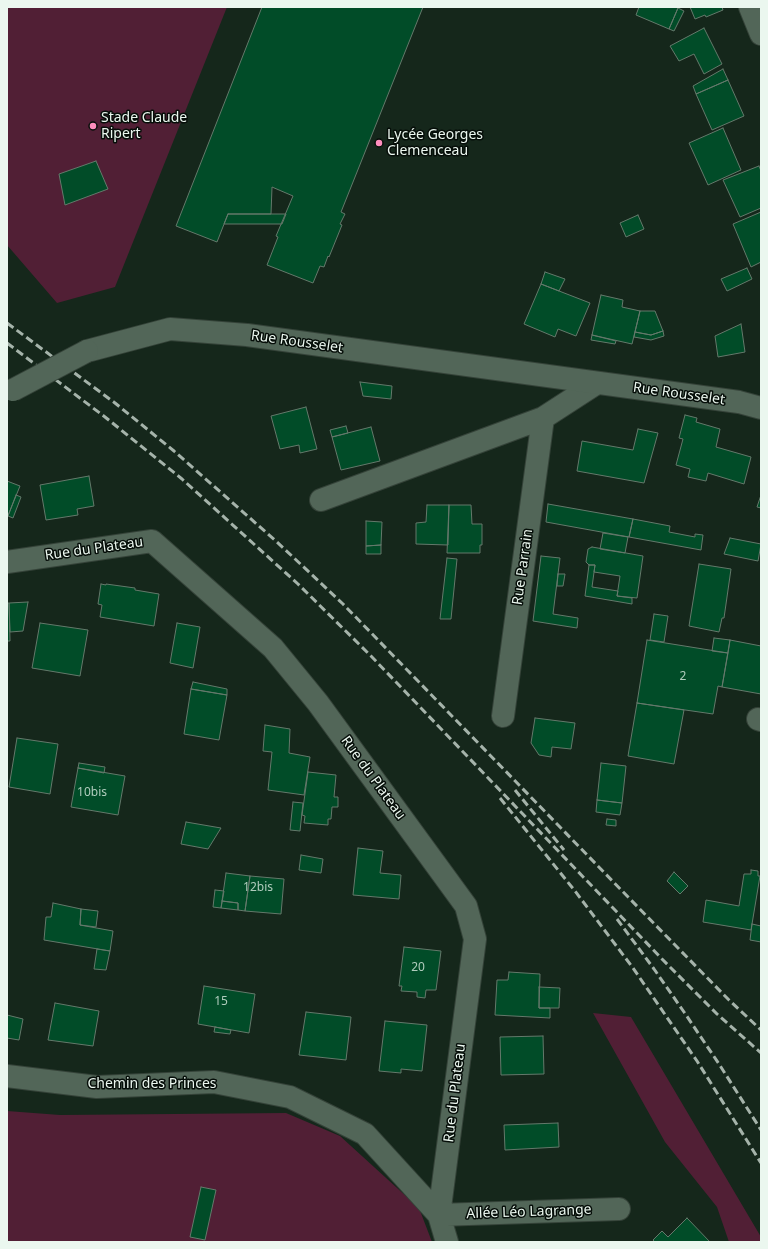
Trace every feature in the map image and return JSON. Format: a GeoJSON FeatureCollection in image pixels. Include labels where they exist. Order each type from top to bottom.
{"type":"FeatureCollection","features":[{"type":"Feature","properties":{"kind":"street"},"geometry":{"type":"LineString","coordinates":[[750,7],[761,34]]}},
{"type":"Feature","properties":{"kind":"street","name":"Rue Rousselet"},"geometry":{"type":"LineString","coordinates":[[10,391],[87,351],[170,329],[247,334],[739,402],[761,408]]}},
{"type":"Feature","properties":{"kind":"street"},"geometry":{"type":"LineString","coordinates":[[321,500],[543,418],[597,383]]}},
{"type":"Feature","properties":{"kind":"street","name":"Rue Parrain"},"geometry":{"type":"LineString","coordinates":[[503,716],[543,418]]}},
{"type":"Feature","properties":{"kind":"street","name":"Rue du Plateau"},"geometry":{"type":"LineString","coordinates":[[7,562],[152,541],[273,648],[318,703],[466,906],[475,939],[439,1215]]}},
{"type":"Feature","properties":{"kind":"street","name":"Chemin des Princes"},"geometry":{"type":"LineString","coordinates":[[7,1076],[97,1087],[214,1082],[290,1097],[365,1134],[439,1215],[447,1242]]}},
{"type":"Feature","properties":{"kind":"street","name":"Allée Léo Lagrange"},"geometry":{"type":"LineString","coordinates":[[439,1215],[620,1209]]}},
{"type":"Feature","properties":{"kind":"shaded area","name":"Stade Claude Ripert"},"geometry":{"type":"Polygon","coordinates":[[[7,7],[227,7],[115,287],[57,303],[7,245],[7,7]]]}},
{"type":"Feature","properties":{"kind":"shaded area"},"geometry":{"type":"Polygon","coordinates":[[[593,1013],[631,1017],[761,1237],[761,1242],[729,1242],[717,1207],[665,1142],[593,1013]]]}},
{"type":"Feature","properties":{"kind":"shaded area"},"geometry":{"type":"Polygon","coordinates":[[[7,1111],[60,1115],[286,1113],[340,1136],[419,1208],[432,1242],[7,1242],[7,1111]]]}},
{"type":"Feature","properties":{"kind":"building"},"geometry":{"type":"Polygon","coordinates":[[[262,7],[423,7],[341,212],[345,214],[340,224],[342,225],[324,267],[320,266],[313,283],[267,265],[278,237],[276,236],[293,196],[272,187],[271,214],[228,214],[217,242],[176,226],[262,7]]]}},
{"type":"Feature","properties":{"kind":"building"},"geometry":{"type":"Polygon","coordinates":[[[639,7],[678,8],[669,29],[636,15],[639,7]]]}},
{"type":"Feature","properties":{"kind":"building"},"geometry":{"type":"Polygon","coordinates":[[[690,7],[722,7],[723,10],[706,17],[705,15],[695,19],[690,7]]]}},
{"type":"Feature","properties":{"kind":"building"},"geometry":{"type":"Polygon","coordinates":[[[678,8],[684,11],[674,31],[669,29],[678,8]]]}},
{"type":"Feature","properties":{"kind":"building"},"geometry":{"type":"Polygon","coordinates":[[[704,28],[722,64],[704,74],[694,54],[679,61],[670,46],[704,28]]]}},
{"type":"Feature","properties":{"kind":"building"},"geometry":{"type":"Polygon","coordinates":[[[723,69],[728,80],[696,94],[693,86],[723,69]]]}},
{"type":"Feature","properties":{"kind":"building"},"geometry":{"type":"Polygon","coordinates":[[[728,80],[744,116],[712,130],[696,94],[728,80]]]}},
{"type":"Feature","properties":{"kind":"building"},"geometry":{"type":"Polygon","coordinates":[[[723,128],[741,170],[708,185],[689,143],[723,128]]]}},
{"type":"Feature","properties":{"kind":"building"},"geometry":{"type":"Polygon","coordinates":[[[96,161],[108,189],[65,205],[59,174],[96,161]]]}},
{"type":"Feature","properties":{"kind":"building"},"geometry":{"type":"Polygon","coordinates":[[[759,166],[761,171],[761,208],[740,217],[723,180],[759,166]]]}},
{"type":"Feature","properties":{"kind":"building"},"geometry":{"type":"Polygon","coordinates":[[[761,212],[761,262],[751,267],[733,224],[761,212]]]}},
{"type":"Feature","properties":{"kind":"building"},"geometry":{"type":"Polygon","coordinates":[[[228,214],[286,214],[282,224],[224,224],[228,214]]]}},
{"type":"Feature","properties":{"kind":"building"},"geometry":{"type":"Polygon","coordinates":[[[638,215],[644,229],[626,237],[620,223],[638,215]]]}},
{"type":"Feature","properties":{"kind":"building"},"geometry":{"type":"Polygon","coordinates":[[[747,268],[752,279],[727,291],[721,279],[747,268]]]}},
{"type":"Feature","properties":{"kind":"building"},"geometry":{"type":"Polygon","coordinates":[[[545,272],[565,279],[559,291],[541,284],[545,272]]]}},
{"type":"Feature","properties":{"kind":"building"},"geometry":{"type":"Polygon","coordinates":[[[541,284],[590,303],[576,336],[558,329],[555,337],[524,324],[541,284]]]}},
{"type":"Feature","properties":{"kind":"building"},"geometry":{"type":"Polygon","coordinates":[[[601,295],[623,300],[622,307],[640,311],[632,344],[592,335],[601,295]]]}},
{"type":"Feature","properties":{"kind":"building"},"geometry":{"type":"Polygon","coordinates":[[[640,311],[655,311],[663,331],[651,335],[635,332],[640,311]]]}},
{"type":"Feature","properties":{"kind":"building"},"geometry":{"type":"Polygon","coordinates":[[[741,324],[745,352],[718,357],[715,336],[741,324]]]}},
{"type":"Feature","properties":{"kind":"building"},"geometry":{"type":"Polygon","coordinates":[[[663,331],[664,336],[651,340],[634,337],[635,332],[651,335],[663,331]]]}},
{"type":"Feature","properties":{"kind":"building"},"geometry":{"type":"Polygon","coordinates":[[[592,335],[616,341],[615,344],[591,340],[592,335]]]}},
{"type":"Feature","properties":{"kind":"building"},"geometry":{"type":"Polygon","coordinates":[[[360,382],[392,386],[391,399],[363,396],[360,382]]]}},
{"type":"Feature","properties":{"kind":"building"},"geometry":{"type":"Polygon","coordinates":[[[306,407],[317,449],[300,453],[299,445],[280,449],[271,416],[306,407]]]}},
{"type":"Feature","properties":{"kind":"building"},"geometry":{"type":"Polygon","coordinates":[[[685,415],[697,418],[696,422],[720,429],[716,447],[751,457],[744,484],[708,473],[706,481],[688,477],[690,469],[676,465],[683,439],[679,438],[685,415]]]}},
{"type":"Feature","properties":{"kind":"building"},"geometry":{"type":"Polygon","coordinates":[[[346,426],[348,433],[332,437],[330,430],[346,426]]]}},
{"type":"Feature","properties":{"kind":"building"},"geometry":{"type":"Polygon","coordinates":[[[371,427],[380,461],[341,470],[332,437],[371,427]]]}},
{"type":"Feature","properties":{"kind":"building"},"geometry":{"type":"Polygon","coordinates":[[[638,429],[658,433],[644,483],[577,471],[582,441],[633,450],[638,429]]]}},
{"type":"Feature","properties":{"kind":"building"},"geometry":{"type":"Polygon","coordinates":[[[89,476],[94,506],[77,509],[78,515],[46,520],[40,485],[89,476]]]}},
{"type":"Feature","properties":{"kind":"building"},"geometry":{"type":"Polygon","coordinates":[[[7,481],[20,486],[7,518],[7,481]]]}},
{"type":"Feature","properties":{"kind":"building"},"geometry":{"type":"Polygon","coordinates":[[[16,495],[21,497],[13,518],[8,516],[16,495]]]}},
{"type":"Feature","properties":{"kind":"building"},"geometry":{"type":"Polygon","coordinates":[[[761,495],[761,508],[757,507],[761,495]]]}},
{"type":"Feature","properties":{"kind":"building"},"geometry":{"type":"Polygon","coordinates":[[[548,504],[633,519],[629,537],[546,522],[548,504]]]}},
{"type":"Feature","properties":{"kind":"building"},"geometry":{"type":"Polygon","coordinates":[[[427,505],[449,505],[448,545],[416,544],[416,523],[426,522],[427,505]]]}},
{"type":"Feature","properties":{"kind":"building"},"geometry":{"type":"Polygon","coordinates":[[[449,505],[471,505],[472,524],[482,524],[482,545],[480,545],[480,553],[447,553],[449,505]]]}},
{"type":"Feature","properties":{"kind":"building"},"geometry":{"type":"Polygon","coordinates":[[[633,519],[670,526],[669,532],[695,537],[695,534],[703,535],[701,550],[629,537],[633,519]]]}},
{"type":"Feature","properties":{"kind":"building"},"geometry":{"type":"Polygon","coordinates":[[[366,521],[382,522],[381,545],[366,546],[366,521]]]}},
{"type":"Feature","properties":{"kind":"building"},"geometry":{"type":"Polygon","coordinates":[[[603,533],[628,537],[625,553],[600,549],[603,533]]]}},
{"type":"Feature","properties":{"kind":"building"},"geometry":{"type":"Polygon","coordinates":[[[730,538],[761,544],[758,561],[724,554],[730,538]]]}},
{"type":"Feature","properties":{"kind":"building"},"geometry":{"type":"Polygon","coordinates":[[[381,545],[381,554],[366,554],[366,546],[381,545]]]}},
{"type":"Feature","properties":{"kind":"building"},"geometry":{"type":"Polygon","coordinates":[[[592,547],[643,556],[637,598],[617,596],[620,576],[594,572],[595,565],[589,565],[586,562],[588,549],[592,547]]]}},
{"type":"Feature","properties":{"kind":"building"},"geometry":{"type":"Polygon","coordinates":[[[541,556],[560,558],[553,614],[578,618],[577,628],[533,621],[541,556]]]}},
{"type":"Feature","properties":{"kind":"building"},"geometry":{"type":"Polygon","coordinates":[[[447,558],[457,559],[451,619],[440,619],[447,558]]]}},
{"type":"Feature","properties":{"kind":"building"},"geometry":{"type":"Polygon","coordinates":[[[699,564],[731,569],[724,618],[722,618],[719,632],[689,626],[699,564]]]}},
{"type":"Feature","properties":{"kind":"building"},"geometry":{"type":"Polygon","coordinates":[[[589,565],[595,565],[592,587],[618,591],[617,596],[632,598],[632,604],[585,596],[589,565]]]}},
{"type":"Feature","properties":{"kind":"building"},"geometry":{"type":"Polygon","coordinates":[[[558,574],[565,574],[563,586],[557,586],[558,574]]]}},
{"type":"Feature","properties":{"kind":"building"},"geometry":{"type":"Polygon","coordinates":[[[101,584],[135,588],[135,590],[159,594],[154,626],[100,617],[102,605],[98,604],[101,584]]]}},
{"type":"Feature","properties":{"kind":"building"},"geometry":{"type":"Polygon","coordinates":[[[28,602],[23,631],[10,632],[9,603],[28,602]]]}},
{"type":"Feature","properties":{"kind":"building"},"geometry":{"type":"Polygon","coordinates":[[[7,603],[9,603],[10,641],[7,641],[7,603]]]}},
{"type":"Feature","properties":{"kind":"building"},"geometry":{"type":"Polygon","coordinates":[[[654,614],[668,616],[664,642],[650,640],[654,614]]]}},
{"type":"Feature","properties":{"kind":"building"},"geometry":{"type":"Polygon","coordinates":[[[40,623],[88,630],[80,676],[32,668],[40,623]]]}},
{"type":"Feature","properties":{"kind":"building"},"geometry":{"type":"Polygon","coordinates":[[[177,623],[200,627],[193,668],[170,663],[177,623]]]}},
{"type":"Feature","properties":{"kind":"building"},"geometry":{"type":"Polygon","coordinates":[[[714,638],[730,640],[728,653],[712,651],[714,638]]]}},
{"type":"Feature","properties":{"kind":"building"},"geometry":{"type":"Polygon","coordinates":[[[647,640],[728,653],[722,687],[718,686],[713,714],[637,703],[647,640]]]}},
{"type":"Feature","properties":{"kind":"building"},"geometry":{"type":"Polygon","coordinates":[[[730,640],[761,646],[761,694],[722,687],[730,640]]]}},
{"type":"Feature","properties":{"kind":"building"},"geometry":{"type":"Polygon","coordinates":[[[193,682],[227,689],[227,695],[191,689],[193,682]]]}},
{"type":"Feature","properties":{"kind":"building"},"geometry":{"type":"Polygon","coordinates":[[[191,689],[227,695],[219,740],[184,734],[191,689]]]}},
{"type":"Feature","properties":{"kind":"building"},"geometry":{"type":"Polygon","coordinates":[[[637,703],[684,710],[674,764],[628,756],[637,703]]]}},
{"type":"Feature","properties":{"kind":"building"},"geometry":{"type":"Polygon","coordinates":[[[535,718],[575,723],[571,749],[552,747],[551,757],[539,755],[531,743],[535,718]]]}},
{"type":"Feature","properties":{"kind":"building"},"geometry":{"type":"Polygon","coordinates":[[[265,725],[290,729],[289,753],[310,757],[304,795],[268,790],[272,752],[263,751],[265,725]]]}},
{"type":"Feature","properties":{"kind":"building"},"geometry":{"type":"Polygon","coordinates":[[[17,738],[58,744],[50,794],[9,787],[17,738]]]}},
{"type":"Feature","properties":{"kind":"building"},"geometry":{"type":"Polygon","coordinates":[[[79,763],[105,767],[104,773],[78,768],[79,763]]]}},
{"type":"Feature","properties":{"kind":"building"},"geometry":{"type":"Polygon","coordinates":[[[601,763],[626,766],[622,803],[597,800],[601,763]]]}},
{"type":"Feature","properties":{"kind":"building"},"geometry":{"type":"Polygon","coordinates":[[[78,768],[125,776],[118,815],[71,807],[78,768]]]}},
{"type":"Feature","properties":{"kind":"building"},"geometry":{"type":"Polygon","coordinates":[[[308,772],[336,775],[334,797],[338,797],[338,807],[332,807],[331,819],[328,819],[328,825],[304,823],[305,816],[302,815],[308,772]]]}},
{"type":"Feature","properties":{"kind":"building"},"geometry":{"type":"Polygon","coordinates":[[[597,800],[622,803],[620,815],[596,812],[597,800]]]}},
{"type":"Feature","properties":{"kind":"building"},"geometry":{"type":"Polygon","coordinates":[[[293,802],[303,803],[300,831],[290,830],[293,802]]]}},
{"type":"Feature","properties":{"kind":"building"},"geometry":{"type":"Polygon","coordinates":[[[607,819],[616,820],[616,826],[606,825],[607,819]]]}},
{"type":"Feature","properties":{"kind":"building"},"geometry":{"type":"Polygon","coordinates":[[[186,822],[221,828],[208,849],[181,844],[186,822]]]}},
{"type":"Feature","properties":{"kind":"building"},"geometry":{"type":"Polygon","coordinates":[[[358,848],[383,851],[380,873],[401,875],[399,899],[353,895],[358,848]]]}},
{"type":"Feature","properties":{"kind":"building"},"geometry":{"type":"Polygon","coordinates":[[[301,855],[323,859],[321,873],[299,870],[301,855]]]}},
{"type":"Feature","properties":{"kind":"building"},"geometry":{"type":"Polygon","coordinates":[[[751,870],[758,871],[758,876],[760,876],[751,930],[703,922],[706,900],[739,906],[744,874],[751,874],[751,870]]]}},
{"type":"Feature","properties":{"kind":"building"},"geometry":{"type":"Polygon","coordinates":[[[674,872],[688,886],[680,894],[667,881],[674,872]]]}},
{"type":"Feature","properties":{"kind":"building"},"geometry":{"type":"Polygon","coordinates":[[[226,873],[250,876],[245,911],[238,910],[238,903],[222,901],[226,873]]]}},
{"type":"Feature","properties":{"kind":"building"},"geometry":{"type":"Polygon","coordinates":[[[250,876],[284,879],[281,914],[245,911],[250,876]]]}},
{"type":"Feature","properties":{"kind":"building"},"geometry":{"type":"Polygon","coordinates":[[[215,890],[224,891],[221,908],[213,907],[215,890]]]}},
{"type":"Feature","properties":{"kind":"building"},"geometry":{"type":"Polygon","coordinates":[[[222,901],[238,903],[238,910],[221,908],[222,901]]]}},
{"type":"Feature","properties":{"kind":"building"},"geometry":{"type":"Polygon","coordinates":[[[53,903],[81,909],[80,925],[113,931],[110,951],[44,940],[46,917],[51,917],[53,903]]]}},
{"type":"Feature","properties":{"kind":"building"},"geometry":{"type":"Polygon","coordinates":[[[81,909],[98,911],[96,927],[80,925],[81,909]]]}},
{"type":"Feature","properties":{"kind":"building"},"geometry":{"type":"Polygon","coordinates":[[[752,924],[761,926],[761,942],[750,940],[752,924]]]}},
{"type":"Feature","properties":{"kind":"building"},"geometry":{"type":"Polygon","coordinates":[[[404,947],[441,951],[436,990],[426,990],[425,998],[417,997],[417,992],[401,991],[402,986],[399,986],[404,947]]]}},
{"type":"Feature","properties":{"kind":"building"},"geometry":{"type":"Polygon","coordinates":[[[97,949],[110,951],[106,970],[94,969],[97,949]]]}},
{"type":"Feature","properties":{"kind":"building"},"geometry":{"type":"Polygon","coordinates":[[[509,972],[540,974],[539,1008],[550,1008],[550,1018],[495,1015],[497,980],[508,980],[509,972]]]}},
{"type":"Feature","properties":{"kind":"building"},"geometry":{"type":"Polygon","coordinates":[[[204,986],[255,994],[249,1033],[198,1024],[204,986]]]}},
{"type":"Feature","properties":{"kind":"building"},"geometry":{"type":"Polygon","coordinates":[[[539,987],[560,988],[559,1008],[539,1008],[539,987]]]}},
{"type":"Feature","properties":{"kind":"building"},"geometry":{"type":"Polygon","coordinates":[[[55,1003],[99,1011],[93,1046],[48,1040],[55,1003]]]}},
{"type":"Feature","properties":{"kind":"building"},"geometry":{"type":"Polygon","coordinates":[[[306,1012],[351,1017],[346,1060],[299,1055],[306,1012]]]}},
{"type":"Feature","properties":{"kind":"building"},"geometry":{"type":"Polygon","coordinates":[[[7,1015],[23,1019],[19,1040],[7,1038],[7,1015]]]}},
{"type":"Feature","properties":{"kind":"building"},"geometry":{"type":"Polygon","coordinates":[[[385,1021],[427,1025],[422,1071],[401,1069],[401,1073],[379,1071],[385,1021]]]}},
{"type":"Feature","properties":{"kind":"building"},"geometry":{"type":"Polygon","coordinates":[[[215,1027],[231,1030],[230,1034],[214,1032],[215,1027]]]}},
{"type":"Feature","properties":{"kind":"building"},"geometry":{"type":"Polygon","coordinates":[[[543,1036],[544,1074],[501,1075],[500,1037],[543,1036]]]}},
{"type":"Feature","properties":{"kind":"building"},"geometry":{"type":"Polygon","coordinates":[[[558,1123],[559,1147],[505,1150],[504,1125],[558,1123]]]}},
{"type":"Feature","properties":{"kind":"building"},"geometry":{"type":"Polygon","coordinates":[[[201,1187],[216,1190],[205,1240],[190,1237],[201,1187]]]}},
{"type":"Feature","properties":{"kind":"building"},"geometry":{"type":"Polygon","coordinates":[[[687,1218],[710,1242],[655,1242],[653,1240],[662,1231],[668,1237],[687,1218]]]}},
{"type":"Feature","properties":{"kind":"railway"},"geometry":{"type":"LineString","coordinates":[[7,323],[115,403],[174,451],[277,542],[343,604],[728,999],[761,1030]]}},
{"type":"Feature","properties":{"kind":"railway"},"geometry":{"type":"LineString","coordinates":[[7,343],[105,417],[182,479],[298,584],[371,656],[662,959],[717,1014],[761,1053]]}},
{"type":"Feature","properties":{"kind":"railway"},"geometry":{"type":"LineString","coordinates":[[515,790],[564,850]]}},
{"type":"Feature","properties":{"kind":"railway"},"geometry":{"type":"LineString","coordinates":[[500,798],[575,891],[633,968],[697,1061],[761,1163]]}},
{"type":"Feature","properties":{"kind":"railway"},"geometry":{"type":"LineString","coordinates":[[617,919],[684,1012],[761,1130]]}},
{"type":"Feature","properties":{"kind":"place","name":"Stade Claude Ripert"},"geometry":{"type":"Point","coordinates":[93,126]}},
{"type":"Feature","properties":{"kind":"place","name":"Lycée Georges Clemenceau"},"geometry":{"type":"Point","coordinates":[379,143]}}]}
